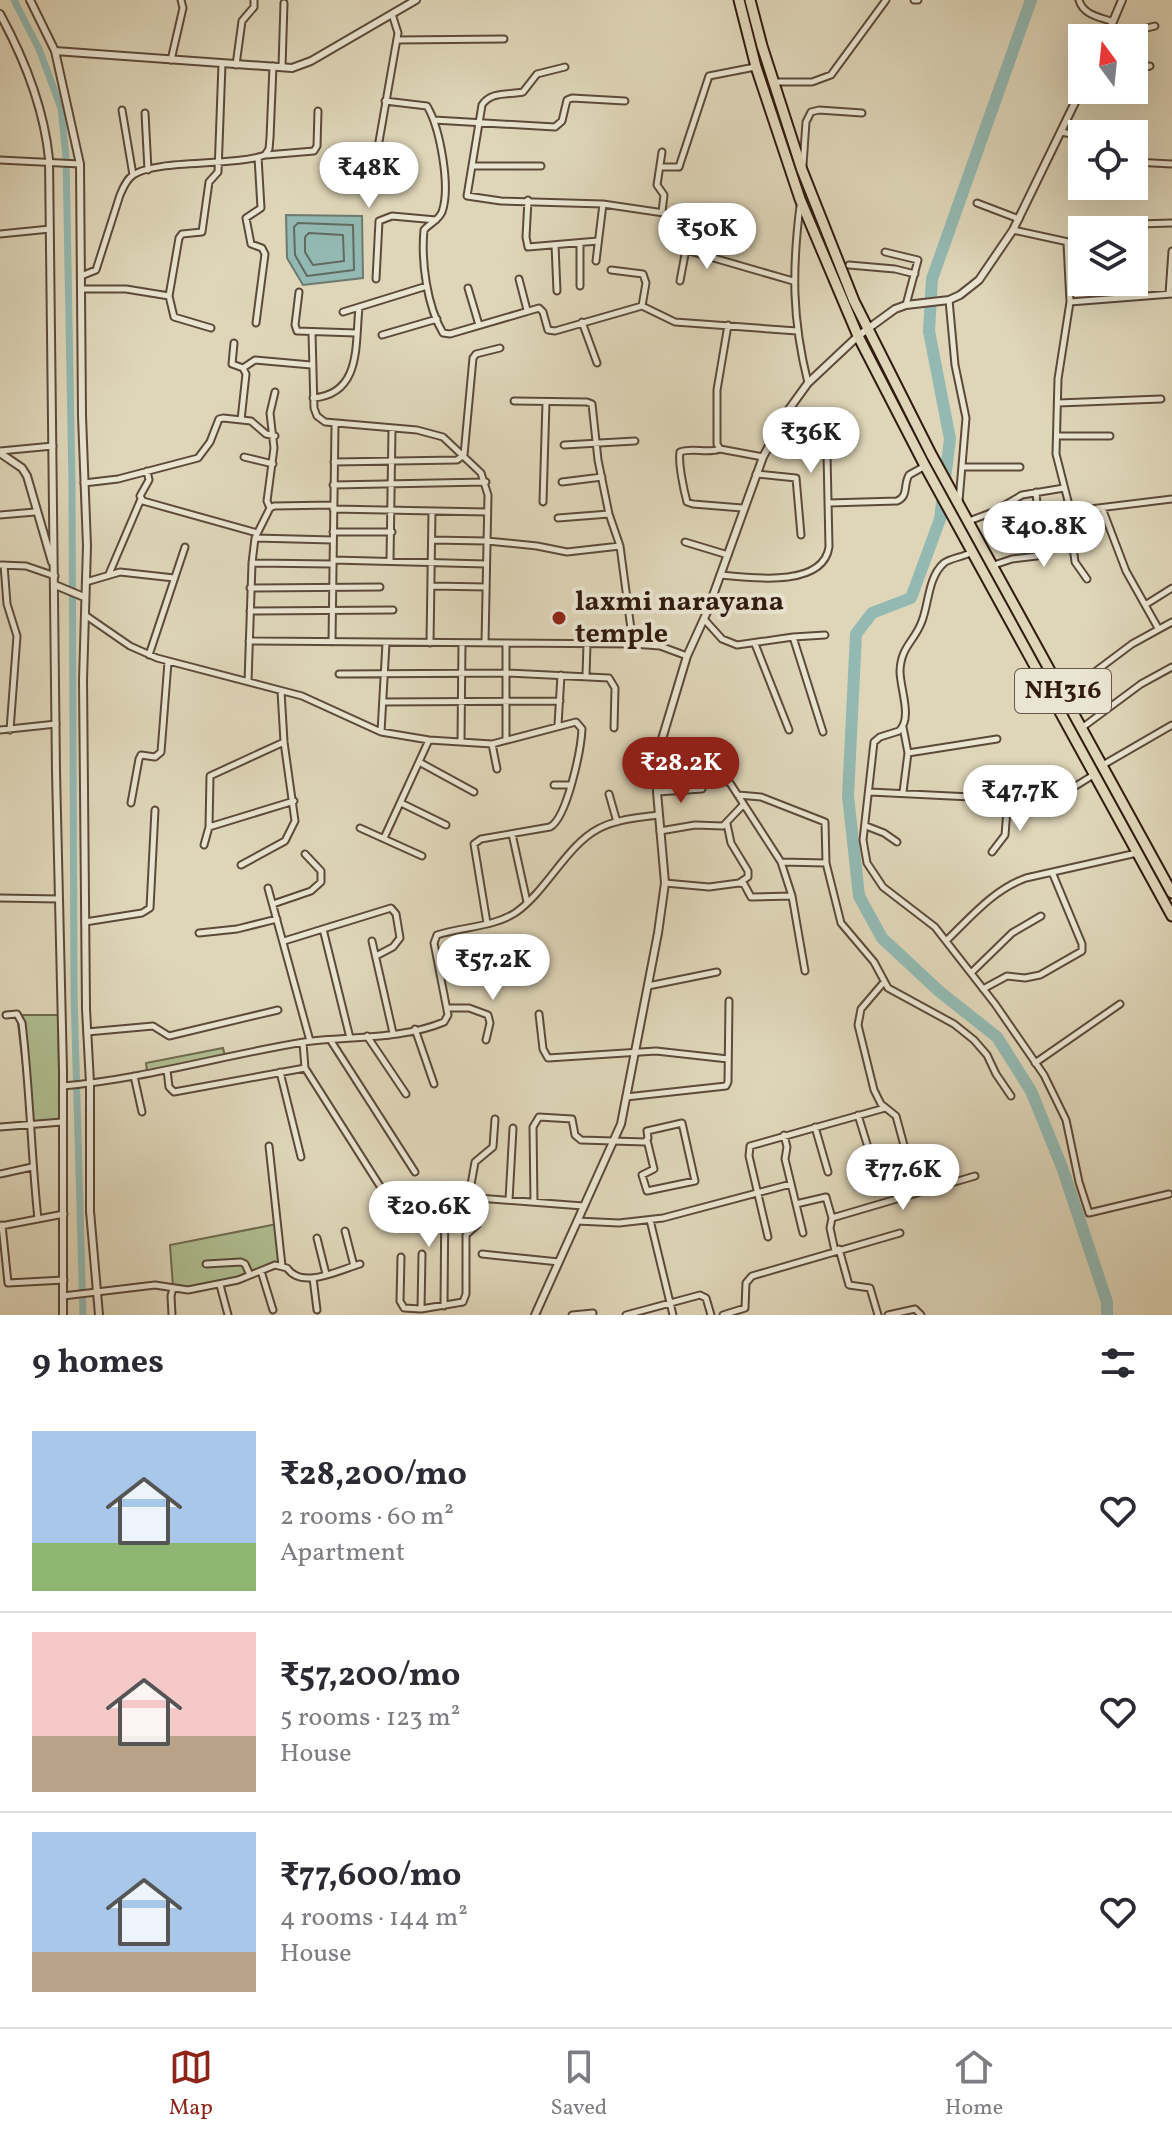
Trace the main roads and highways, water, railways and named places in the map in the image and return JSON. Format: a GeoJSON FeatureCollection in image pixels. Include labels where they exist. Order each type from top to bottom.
{"type":"FeatureCollection","features":[{"type":"Feature","properties":{"kind":"highway","name":"NH316"},"geometry":{"type":"LineString","coordinates":[[739,0],[756,67],[800,199],[858,336],[925,466],[1172,916]]}},
{"type":"Feature","properties":{"kind":"highway","name":"NH316"},"geometry":{"type":"LineString","coordinates":[[750,0],[802,170],[868,329],[931,454],[1172,893]]}},
{"type":"Feature","properties":{"kind":"water"},"geometry":{"type":"Polygon","coordinates":[[[286,215],[362,216],[363,278],[303,285],[287,258],[286,215]]]}},
{"type":"Feature","properties":{"kind":"waterway"},"geometry":{"type":"LineString","coordinates":[[14,0],[39,49],[61,108],[66,157],[72,484],[74,993],[83,1315]]}},
{"type":"Feature","properties":{"kind":"waterway"},"geometry":{"type":"LineString","coordinates":[[1031,0],[932,279],[929,331],[950,439],[940,519],[911,598],[872,613],[856,634],[848,796],[859,896],[882,938],[940,992],[997,1037],[1031,1091],[1062,1167],[1107,1302],[1107,1315]]}},
{"type":"Feature","properties":{"kind":"place","name":"laxmi narayana temple"},"geometry":{"type":"Point","coordinates":[559,618]}}]}
